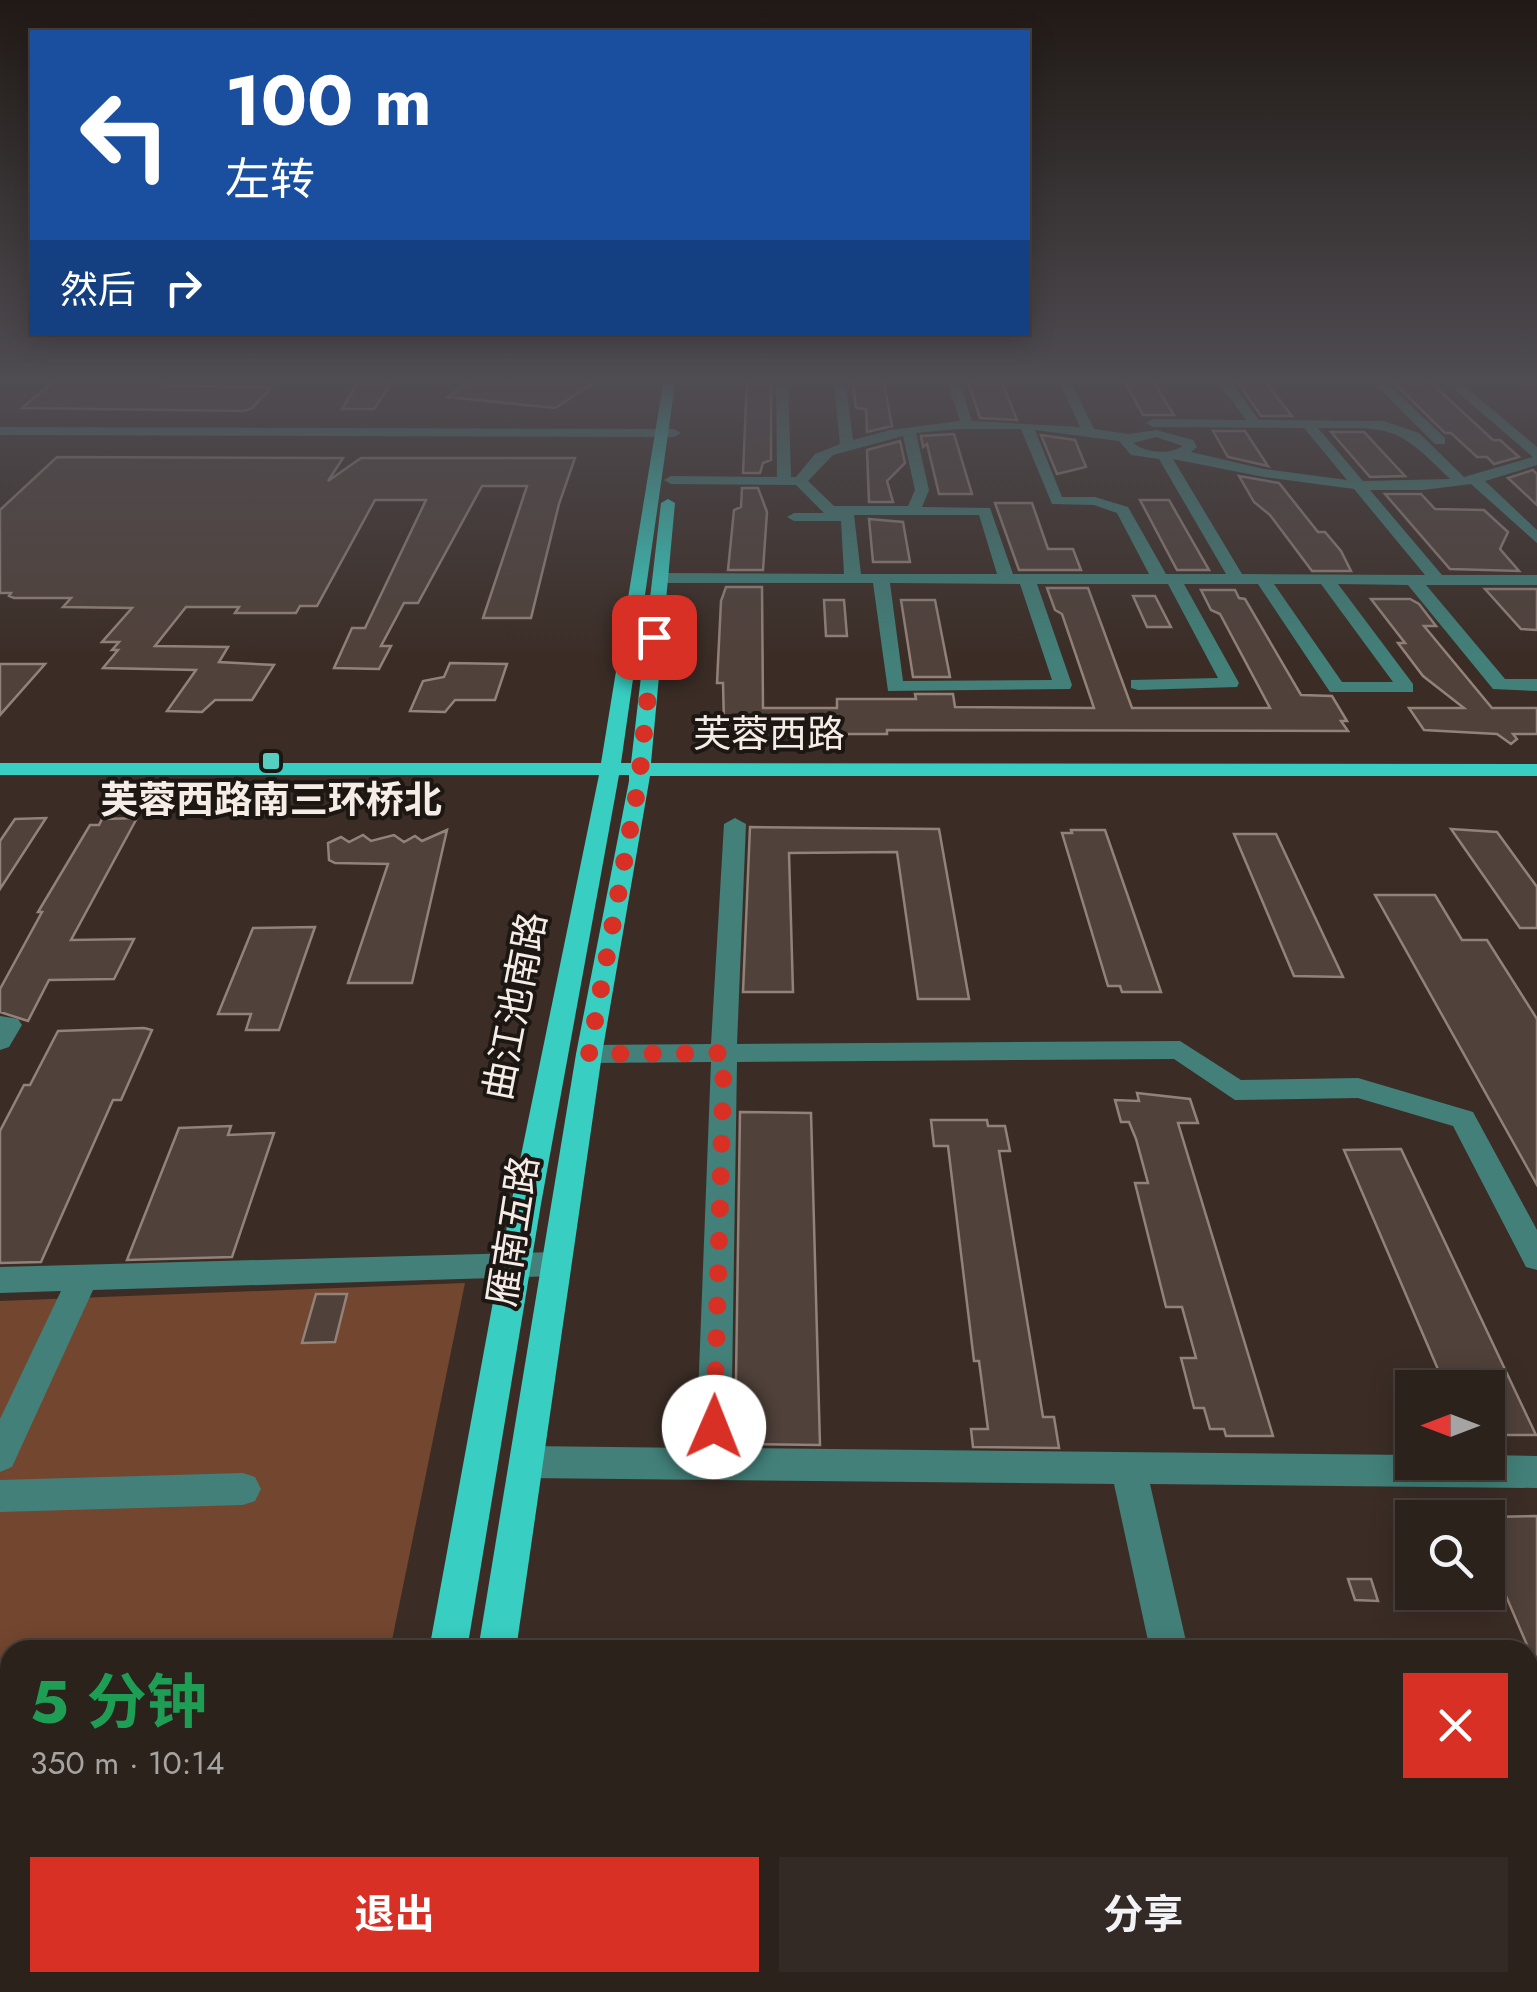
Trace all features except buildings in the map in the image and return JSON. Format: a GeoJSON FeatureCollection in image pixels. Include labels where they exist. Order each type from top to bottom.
{"type":"FeatureCollection","features":[{"type":"Feature","properties":{"kind":"main road","name":"曲江池南路"},"geometry":{"type":"LineString","coordinates":[[624,775],[642,578],[660,471]]}},
{"type":"Feature","properties":{"kind":"main road","name":"曲江池南路"},"geometry":{"type":"LineString","coordinates":[[450,1640],[516,1264],[624,775],[661,578],[670,471]]}},
{"type":"Feature","properties":{"kind":"main road","name":"芙蓉西路"},"geometry":{"type":"LineString","coordinates":[[0,770],[1537,782]]}},
{"type":"Feature","properties":{"kind":"main road","name":"芙蓉西路"},"geometry":{"type":"LineString","coordinates":[[0,780],[1537,770]]}},
{"type":"Feature","properties":{"kind":"main road","name":"雁南五路"},"geometry":{"type":"LineString","coordinates":[[499,1640],[589,1054],[624,775]]}},
{"type":"Feature","properties":{"kind":"street"},"geometry":{"type":"LineString","coordinates":[[791,471],[792,481]]}},
{"type":"Feature","properties":{"kind":"street"},"geometry":{"type":"LineString","coordinates":[[792,481],[804,471]]}},
{"type":"Feature","properties":{"kind":"street"},"geometry":{"type":"LineString","coordinates":[[913,511],[922,490],[918,471]]}},
{"type":"Feature","properties":{"kind":"street"},"geometry":{"type":"LineString","coordinates":[[1045,471],[1057,500],[1095,501],[1123,510],[1230,684],[1138,684]]}},
{"type":"Feature","properties":{"kind":"street"},"geometry":{"type":"LineString","coordinates":[[1180,471],[1237,580]]}},
{"type":"Feature","properties":{"kind":"street"},"geometry":{"type":"LineString","coordinates":[[1261,471],[1394,487],[1512,471]]}},
{"type":"Feature","properties":{"kind":"street"},"geometry":{"type":"LineString","coordinates":[[1346,471],[1438,580]]}},
{"type":"Feature","properties":{"kind":"street"},"geometry":{"type":"LineString","coordinates":[[1456,471],[1537,538]]}},
{"type":"Feature","properties":{"kind":"street"},"geometry":{"type":"LineString","coordinates":[[671,480],[792,481],[830,510],[985,511],[1063,684],[895,687],[881,579]]}},
{"type":"Feature","properties":{"kind":"street"},"geometry":{"type":"LineString","coordinates":[[794,517],[848,517],[853,579]]}},
{"type":"Feature","properties":{"kind":"street"},"geometry":{"type":"LineString","coordinates":[[661,578],[1537,580]]}},
{"type":"Feature","properties":{"kind":"street"},"geometry":{"type":"LineString","coordinates":[[1264,580],[1337,688],[1406,688],[1326,580]]}},
{"type":"Feature","properties":{"kind":"street"},"geometry":{"type":"LineString","coordinates":[[1413,580],[1500,686],[1537,685]]}},
{"type":"Feature","properties":{"kind":"street"},"geometry":{"type":"LineString","coordinates":[[714,1465],[724,1053],[735,824]]}},
{"type":"Feature","properties":{"kind":"street"},"geometry":{"type":"LineString","coordinates":[[0,1025],[9,1025],[0,1041]]}},
{"type":"Feature","properties":{"kind":"street"},"geometry":{"type":"LineString","coordinates":[[589,1054],[1180,1050],[1235,1090],[1358,1088],[1463,1118],[1537,1258]]}},
{"type":"Feature","properties":{"kind":"street"},"geometry":{"type":"LineString","coordinates":[[0,1280],[556,1264]]}},
{"type":"Feature","properties":{"kind":"street"},"geometry":{"type":"LineString","coordinates":[[0,1456],[83,1277]]}},
{"type":"Feature","properties":{"kind":"street"},"geometry":{"type":"LineString","coordinates":[[526,1462],[1129,1471],[1537,1472]]}},
{"type":"Feature","properties":{"kind":"street"},"geometry":{"type":"LineString","coordinates":[[1129,1471],[1167,1640]]}},
{"type":"Feature","properties":{"kind":"street"},"geometry":{"type":"LineString","coordinates":[[0,1496],[243,1489]]}},
{"type":"Feature","properties":{"kind":"shaded area"},"geometry":{"type":"Polygon","coordinates":[[[465,1283],[392,1640],[0,1640],[0,1301],[465,1283]]]}},
{"type":"Feature","properties":{"kind":"place","name":"芙蓉西路南三环桥北"},"geometry":{"type":"Point","coordinates":[271,761]}},
{"type":"Feature","properties":{"kind":"route"},"geometry":{"type":"LineString","coordinates":[[654,637],[639,781],[589,1054],[724,1053],[714,1427]]}}]}
